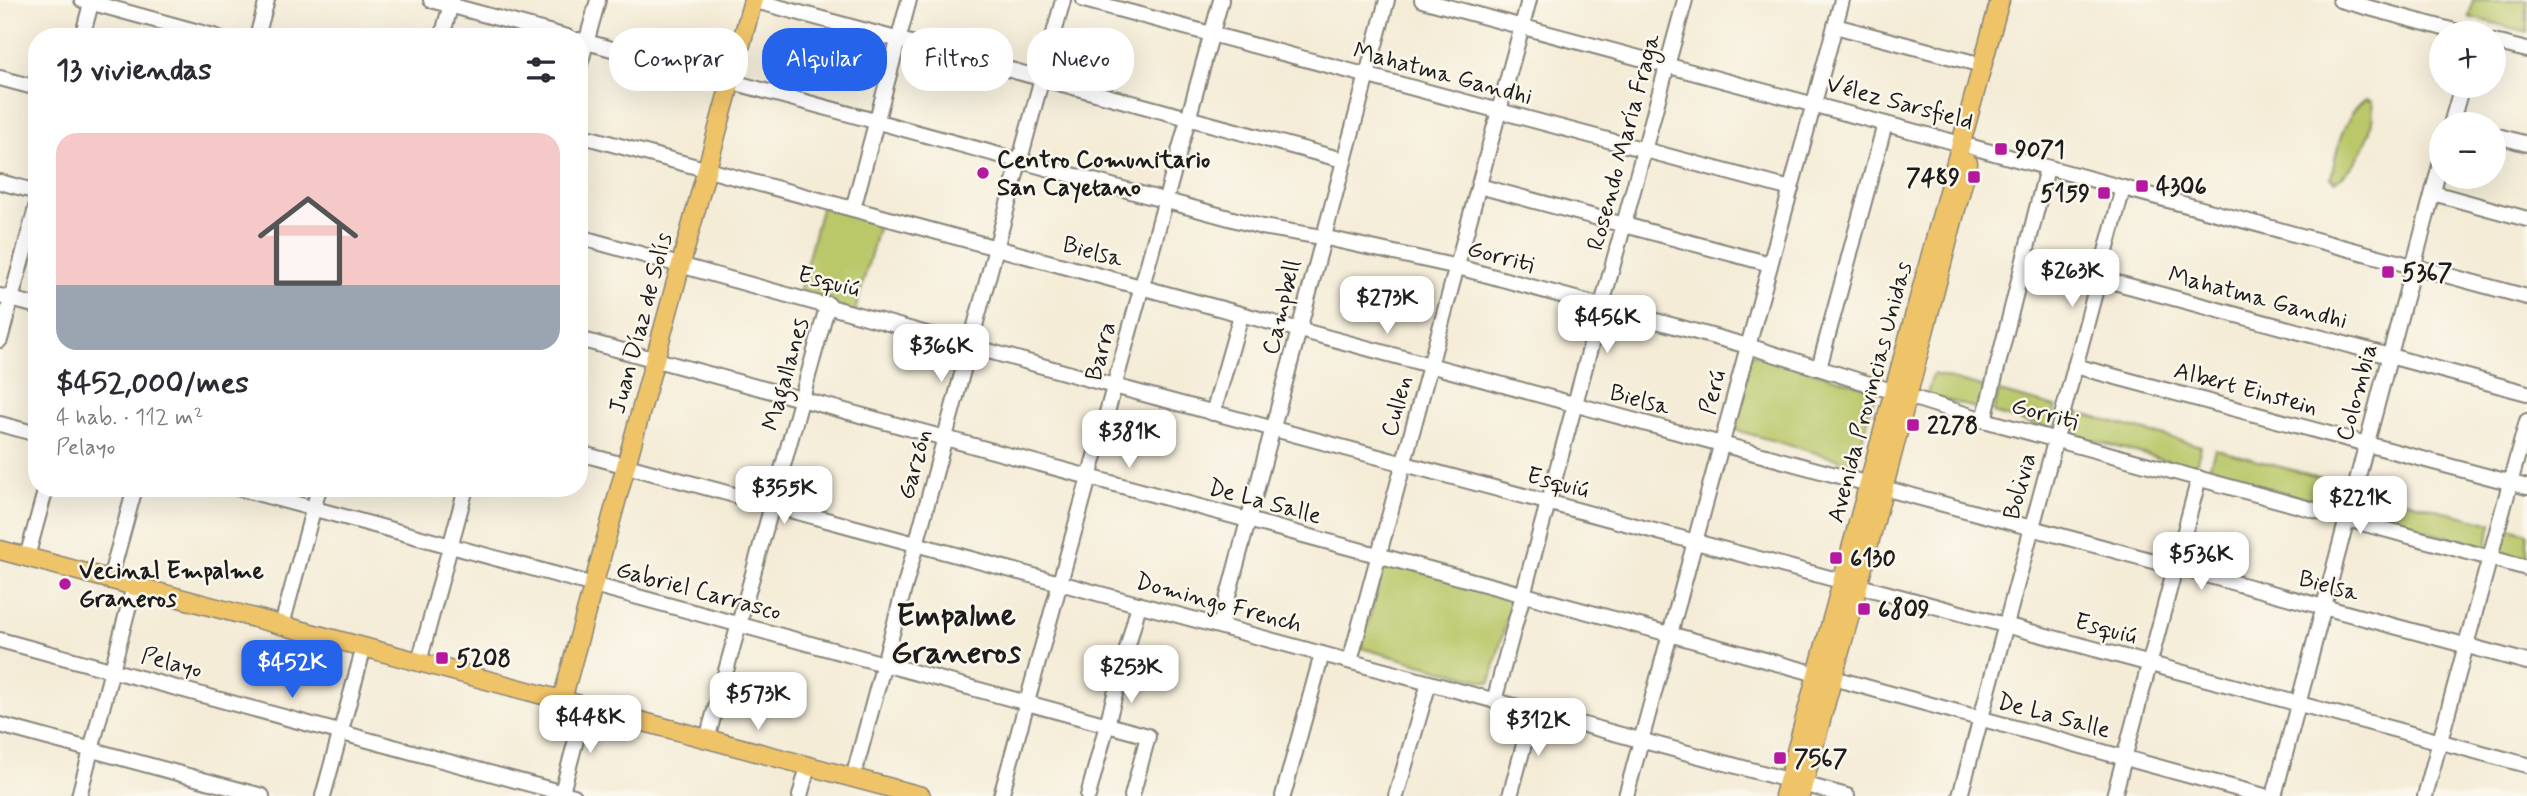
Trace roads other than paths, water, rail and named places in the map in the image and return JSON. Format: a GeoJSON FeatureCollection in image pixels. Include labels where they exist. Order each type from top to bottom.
{"type":"FeatureCollection","features":[{"type":"Feature","properties":{"kind":"main road","name":"Juan Díaz de Solís"},"geometry":{"type":"LineString","coordinates":[[745,28],[753,0]]}},
{"type":"Feature","properties":{"kind":"main road","name":"Avenida Provincias Unidas"},"geometry":{"type":"LineString","coordinates":[[1966,146],[1982,65],[2000,0]]}},
{"type":"Feature","properties":{"kind":"main road","name":"Avenida Provincias Unidas"},"geometry":{"type":"LineString","coordinates":[[1794,789],[1966,146],[2011,0]]}},
{"type":"Feature","properties":{"kind":"main road","name":"Juan Díaz de Solís"},"geometry":{"type":"LineString","coordinates":[[562,700],[728,91]]}},
{"type":"Feature","properties":{"kind":"main road"},"geometry":{"type":"LineString","coordinates":[[0,550],[921,796]]}},
{"type":"Feature","properties":{"kind":"street"},"geometry":{"type":"LineString","coordinates":[[259,28],[267,0]]}},
{"type":"Feature","properties":{"kind":"street"},"geometry":{"type":"LineString","coordinates":[[431,0],[452,3],[537,28]]}},
{"type":"Feature","properties":{"kind":"street"},"geometry":{"type":"LineString","coordinates":[[588,28],[598,0]]}},
{"type":"Feature","properties":{"kind":"street"},"geometry":{"type":"LineString","coordinates":[[753,0],[1027,75]]}},
{"type":"Feature","properties":{"kind":"street"},"geometry":{"type":"LineString","coordinates":[[853,209],[909,0]]}},
{"type":"Feature","properties":{"kind":"street","name":"Garzón"},"geometry":{"type":"LineString","coordinates":[[1055,28],[1063,0]]}},
{"type":"Feature","properties":{"kind":"street","name":"Mahatma Gandhi"},"geometry":{"type":"LineString","coordinates":[[1084,0],[1791,189]]}},
{"type":"Feature","properties":{"kind":"street","name":"Barra"},"geometry":{"type":"LineString","coordinates":[[1000,796],[1221,0]]}},
{"type":"Feature","properties":{"kind":"street","name":"Campbell"},"geometry":{"type":"LineString","coordinates":[[1220,626],[1274,429],[1342,160],[1387,0]]}},
{"type":"Feature","properties":{"kind":"street","name":"Vélez Sarsfield"},"geometry":{"type":"LineString","coordinates":[[1422,0],[2527,297]]}},
{"type":"Feature","properties":{"kind":"street","name":"Cullen"},"geometry":{"type":"LineString","coordinates":[[1350,662],[1530,0]]}},
{"type":"Feature","properties":{"kind":"street","name":"Rosendo María Fraga"},"geometry":{"type":"LineString","coordinates":[[1494,701],[1685,0]]}},
{"type":"Feature","properties":{"kind":"street","name":"Perú"},"geometry":{"type":"LineString","coordinates":[[1626,796],[1842,0]]}},
{"type":"Feature","properties":{"kind":"street"},"geometry":{"type":"LineString","coordinates":[[2340,0],[2429,24]]}},
{"type":"Feature","properties":{"kind":"street"},"geometry":{"type":"LineString","coordinates":[[84,28],[88,1],[185,28]]}},
{"type":"Feature","properties":{"kind":"street"},"geometry":{"type":"LineString","coordinates":[[445,28],[452,3]]}},
{"type":"Feature","properties":{"kind":"street"},"geometry":{"type":"LineString","coordinates":[[1835,26],[1982,65]]}},
{"type":"Feature","properties":{"kind":"street","name":"Gorriti"},"geometry":{"type":"LineString","coordinates":[[588,42],[609,48]]}},
{"type":"Feature","properties":{"kind":"street"},"geometry":{"type":"LineString","coordinates":[[2506,44],[2527,50]]}},
{"type":"Feature","properties":{"kind":"street"},"geometry":{"type":"LineString","coordinates":[[0,78],[28,86]]}},
{"type":"Feature","properties":{"kind":"street","name":"Gorriti"},"geometry":{"type":"LineString","coordinates":[[748,86],[1166,198],[1262,227],[1322,237],[1458,267],[1748,346],[1984,420],[2527,568]]}},
{"type":"Feature","properties":{"kind":"street","name":"Garzón"},"geometry":{"type":"LineString","coordinates":[[853,778],[1038,91]]}},
{"type":"Feature","properties":{"kind":"street"},"geometry":{"type":"LineString","coordinates":[[1086,91],[1342,160]]}},
{"type":"Feature","properties":{"kind":"street"},"geometry":{"type":"LineString","coordinates":[[1819,368],[1885,124]]}},
{"type":"Feature","properties":{"kind":"street","name":"Bielsa"},"geometry":{"type":"LineString","coordinates":[[588,137],[2527,662]]}},
{"type":"Feature","properties":{"kind":"street"},"geometry":{"type":"LineString","coordinates":[[2506,138],[2527,144]]}},
{"type":"Feature","properties":{"kind":"street"},"geometry":{"type":"LineString","coordinates":[[1984,420],[2047,167]]}},
{"type":"Feature","properties":{"kind":"street"},"geometry":{"type":"LineString","coordinates":[[0,182],[28,190]]}},
{"type":"Feature","properties":{"kind":"street"},"geometry":{"type":"LineString","coordinates":[[1479,186],[1770,264]]}},
{"type":"Feature","properties":{"kind":"street","name":"Bolivia"},"geometry":{"type":"LineString","coordinates":[[1960,796],[2123,188]]}},
{"type":"Feature","properties":{"kind":"street","name":"Colombia"},"geometry":{"type":"LineString","coordinates":[[2274,796],[2433,189]]}},
{"type":"Feature","properties":{"kind":"street"},"geometry":{"type":"LineString","coordinates":[[2432,193],[2527,219]]}},
{"type":"Feature","properties":{"kind":"street"},"geometry":{"type":"LineString","coordinates":[[0,340],[6,297],[28,231]]}},
{"type":"Feature","properties":{"kind":"street","name":"Esquiú"},"geometry":{"type":"LineString","coordinates":[[588,239],[828,304],[1114,386],[2527,765]]}},
{"type":"Feature","properties":{"kind":"street","name":"Mahatma Gandhi"},"geometry":{"type":"LineString","coordinates":[[2099,278],[2527,393]]}},
{"type":"Feature","properties":{"kind":"street"},"geometry":{"type":"LineString","coordinates":[[6,297],[28,303]]}},
{"type":"Feature","properties":{"kind":"street","name":"Magallanes"},"geometry":{"type":"LineString","coordinates":[[708,739],[828,304]]}},
{"type":"Feature","properties":{"kind":"street"},"geometry":{"type":"LineString","coordinates":[[1213,412],[1241,314]]}},
{"type":"Feature","properties":{"kind":"street","name":"De La Salle"},"geometry":{"type":"LineString","coordinates":[[588,341],[2264,796]]}},
{"type":"Feature","properties":{"kind":"street","name":"Albert Einstein"},"geometry":{"type":"LineString","coordinates":[[2075,366],[2527,487]]}},
{"type":"Feature","properties":{"kind":"street"},"geometry":{"type":"LineString","coordinates":[[2425,796],[2527,421]]}},
{"type":"Feature","properties":{"kind":"street"},"geometry":{"type":"LineString","coordinates":[[0,424],[28,431]]}},
{"type":"Feature","properties":{"kind":"street","name":"Domingo French"},"geometry":{"type":"LineString","coordinates":[[588,455],[1642,740],[1794,789],[1847,796]]}},
{"type":"Feature","properties":{"kind":"street"},"geometry":{"type":"LineString","coordinates":[[2114,796],[2199,478]]}},
{"type":"Feature","properties":{"kind":"street"},"geometry":{"type":"LineString","coordinates":[[27,557],[44,497]]}},
{"type":"Feature","properties":{"kind":"street"},"geometry":{"type":"LineString","coordinates":[[110,579],[133,497]]}},
{"type":"Feature","properties":{"kind":"street","name":"Gabriel Carrasco"},"geometry":{"type":"LineString","coordinates":[[271,497],[1148,736],[1132,796]]}},
{"type":"Feature","properties":{"kind":"street"},"geometry":{"type":"LineString","coordinates":[[282,625],[317,497]]}},
{"type":"Feature","properties":{"kind":"street"},"geometry":{"type":"LineString","coordinates":[[419,662],[464,497]]}},
{"type":"Feature","properties":{"kind":"street"},"geometry":{"type":"LineString","coordinates":[[79,796],[134,586]]}},
{"type":"Feature","properties":{"kind":"street"},"geometry":{"type":"LineString","coordinates":[[1087,796],[1139,604]]}},
{"type":"Feature","properties":{"kind":"street","name":"Pelayo"},"geometry":{"type":"LineString","coordinates":[[0,639],[565,795]]}},
{"type":"Feature","properties":{"kind":"street"},"geometry":{"type":"LineString","coordinates":[[324,796],[364,647]]}},
{"type":"Feature","properties":{"kind":"street"},"geometry":{"type":"LineString","coordinates":[[1283,796],[1322,654]]}},
{"type":"Feature","properties":{"kind":"street"},"geometry":{"type":"LineString","coordinates":[[1396,796],[1429,683]]}},
{"type":"Feature","properties":{"kind":"street"},"geometry":{"type":"LineString","coordinates":[[565,795],[585,706]]}},
{"type":"Feature","properties":{"kind":"street"},"geometry":{"type":"LineString","coordinates":[[1510,796],[1533,711]]}},
{"type":"Feature","properties":{"kind":"street"},"geometry":{"type":"LineString","coordinates":[[0,725],[262,796]]}},
{"type":"Feature","properties":{"kind":"street"},"geometry":{"type":"LineString","coordinates":[[800,796],[808,766]]}},
{"type":"Feature","properties":{"kind":"place","name":"9071"},"geometry":{"type":"Point","coordinates":[2001,149]}},
{"type":"Feature","properties":{"kind":"place","name":"Centro Comunitario San Cayetano"},"geometry":{"type":"Point","coordinates":[983,173]}},
{"type":"Feature","properties":{"kind":"place","name":"7489"},"geometry":{"type":"Point","coordinates":[1974,177]}},
{"type":"Feature","properties":{"kind":"place","name":"4306"},"geometry":{"type":"Point","coordinates":[2142,186]}},
{"type":"Feature","properties":{"kind":"place","name":"5159"},"geometry":{"type":"Point","coordinates":[2104,193]}},
{"type":"Feature","properties":{"kind":"place","name":"5367"},"geometry":{"type":"Point","coordinates":[2388,272]}},
{"type":"Feature","properties":{"kind":"place","name":"2278"},"geometry":{"type":"Point","coordinates":[1913,425]}},
{"type":"Feature","properties":{"kind":"place","name":"6130"},"geometry":{"type":"Point","coordinates":[1836,558]}},
{"type":"Feature","properties":{"kind":"place","name":"Vecinal Empalme Graneros"},"geometry":{"type":"Point","coordinates":[65,584]}},
{"type":"Feature","properties":{"kind":"place","name":"6809"},"geometry":{"type":"Point","coordinates":[1864,609]}},
{"type":"Feature","properties":{"kind":"place","name":"5208"},"geometry":{"type":"Point","coordinates":[442,658]}},
{"type":"Feature","properties":{"kind":"place","name":"7567"},"geometry":{"type":"Point","coordinates":[1780,758]}},
{"type":"Feature","properties":{"kind":"district","name":"Empalme Graneros"},"geometry":{"type":"Point","coordinates":[956,632]}}]}
